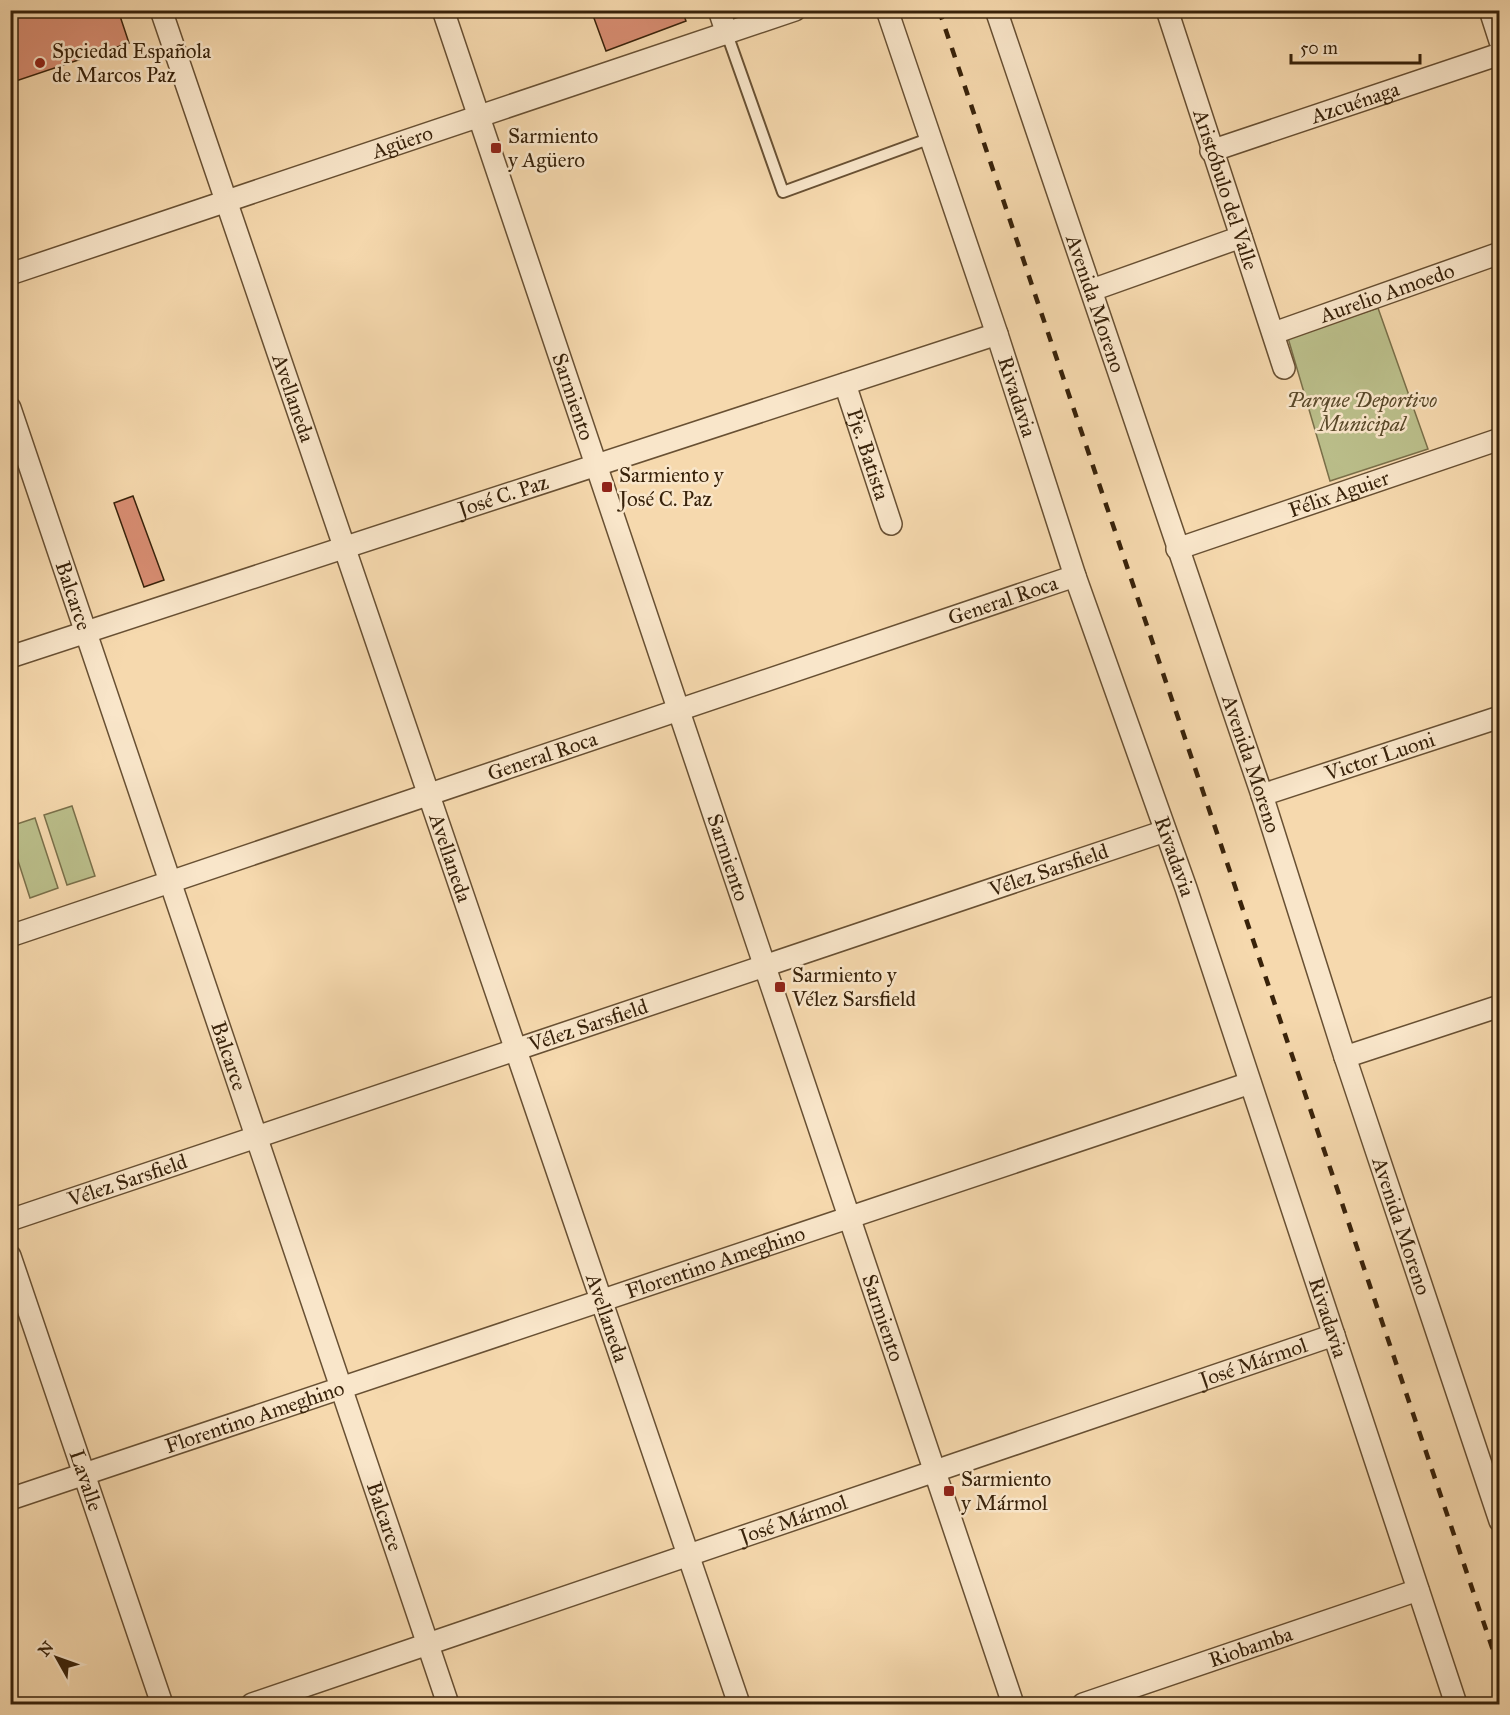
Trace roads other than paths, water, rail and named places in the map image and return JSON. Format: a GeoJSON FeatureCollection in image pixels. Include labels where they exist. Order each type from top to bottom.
{"type":"FeatureCollection","features":[{"type":"Feature","properties":{"kind":"street","name":"Avellaneda"},"geometry":{"type":"LineString","coordinates":[[161,10],[739,1704]]}},
{"type":"Feature","properties":{"kind":"street","name":"Sarmiento"},"geometry":{"type":"LineString","coordinates":[[443,10],[1013,1704]]}},
{"type":"Feature","properties":{"kind":"street"},"geometry":{"type":"LineString","coordinates":[[719,10],[727,34]]}},
{"type":"Feature","properties":{"kind":"street","name":"Agüero"},"geometry":{"type":"LineString","coordinates":[[10,274],[795,10]]}},
{"type":"Feature","properties":{"kind":"street","name":"Rivadavia"},"geometry":{"type":"LineString","coordinates":[[887,10],[997,334],[1075,576],[1165,831],[1250,1083],[1456,1704]]}},
{"type":"Feature","properties":{"kind":"street","name":"Avenida Moreno"},"geometry":{"type":"LineString","coordinates":[[996,10],[1262,795],[1345,1057],[1500,1521]]}},
{"type":"Feature","properties":{"kind":"street","name":"Aristóbulo del Valle"},"geometry":{"type":"LineString","coordinates":[[1167,10],[1211,151],[1284,368]]}},
{"type":"Feature","properties":{"kind":"street"},"geometry":{"type":"LineString","coordinates":[[1490,10],[1500,41]]}},
{"type":"Feature","properties":{"kind":"street","name":"Azcuénaga"},"geometry":{"type":"LineString","coordinates":[[1211,151],[1500,54]]}},
{"type":"Feature","properties":{"kind":"street"},"geometry":{"type":"LineString","coordinates":[[1092,290],[1240,237]]}},
{"type":"Feature","properties":{"kind":"street","name":"Aurelio Amoedo"},"geometry":{"type":"LineString","coordinates":[[1274,333],[1500,253]]}},
{"type":"Feature","properties":{"kind":"street","name":"José C. Paz"},"geometry":{"type":"LineString","coordinates":[[10,657],[997,334]]}},
{"type":"Feature","properties":{"kind":"street","name":"Pje. Batista"},"geometry":{"type":"LineString","coordinates":[[845,384],[891,524]]}},
{"type":"Feature","properties":{"kind":"street","name":"Balcarce"},"geometry":{"type":"LineString","coordinates":[[10,408],[448,1704]]}},
{"type":"Feature","properties":{"kind":"street","name":"Félix Aguier"},"geometry":{"type":"LineString","coordinates":[[1177,549],[1500,439]]}},
{"type":"Feature","properties":{"kind":"street","name":"General Roca"},"geometry":{"type":"LineString","coordinates":[[10,936],[1075,576]]}},
{"type":"Feature","properties":{"kind":"street","name":"Victor Luoni"},"geometry":{"type":"LineString","coordinates":[[1262,795],[1500,717]]}},
{"type":"Feature","properties":{"kind":"street","name":"Vélez Sarsfield"},"geometry":{"type":"LineString","coordinates":[[10,1220],[1165,831]]}},
{"type":"Feature","properties":{"kind":"street"},"geometry":{"type":"LineString","coordinates":[[1345,1057],[1500,1006]]}},
{"type":"Feature","properties":{"kind":"street","name":"Florentino Ameghino"},"geometry":{"type":"LineString","coordinates":[[10,1499],[1250,1083]]}},
{"type":"Feature","properties":{"kind":"street","name":"Lavalle"},"geometry":{"type":"LineString","coordinates":[[10,1256],[162,1704]]}},
{"type":"Feature","properties":{"kind":"street","name":"José Mármol"},"geometry":{"type":"LineString","coordinates":[[252,1704],[1334,1335]]}},
{"type":"Feature","properties":{"kind":"street","name":"Riobamba"},"geometry":{"type":"LineString","coordinates":[[1083,1704],[1418,1590]]}},
{"type":"Feature","properties":{"kind":"lane"},"geometry":{"type":"LineString","coordinates":[[727,34],[783,192],[931,138]]}},
{"type":"Feature","properties":{"kind":"railway"},"geometry":{"type":"LineString","coordinates":[[939,10],[1500,1671]]}},
{"type":"Feature","properties":{"kind":"place","name":"Spciedad Española de Marcos Paz"},"geometry":{"type":"Point","coordinates":[40,63]}},
{"type":"Feature","properties":{"kind":"place","name":"Sarmiento y Agüero"},"geometry":{"type":"Point","coordinates":[496,148]}},
{"type":"Feature","properties":{"kind":"place","name":"Sarmiento y José C. Paz"},"geometry":{"type":"Point","coordinates":[607,487]}},
{"type":"Feature","properties":{"kind":"place","name":"Sarmiento y Vélez Sarsfield"},"geometry":{"type":"Point","coordinates":[780,987]}},
{"type":"Feature","properties":{"kind":"place","name":"Sarmiento y Mármol"},"geometry":{"type":"Point","coordinates":[949,1491]}},
{"type":"Feature","properties":{"kind":"park label","name":"Parque Deportivo Municipal"},"geometry":{"type":"Point","coordinates":[1362,412]}}]}
